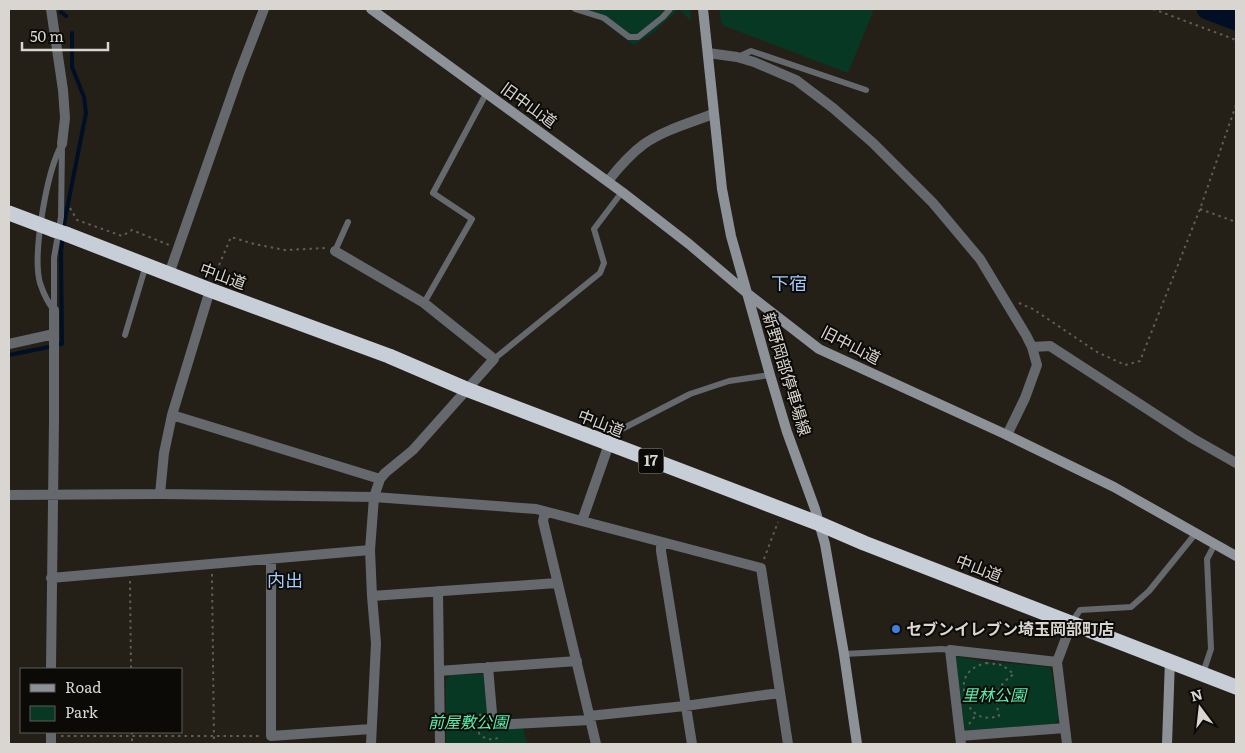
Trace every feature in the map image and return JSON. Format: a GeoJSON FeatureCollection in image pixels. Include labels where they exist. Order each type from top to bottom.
{"type":"FeatureCollection","features":[{"type":"Feature","properties":{"kind":"highway","name":"中山道"},"geometry":{"type":"LineString","coordinates":[[9,212],[146,266],[389,356],[466,390],[820,524],[873,547],[1236,686]]}},
{"type":"Feature","properties":{"kind":"street"},"geometry":{"type":"LineString","coordinates":[[51,9],[63,90],[65,118],[62,144]]}},
{"type":"Feature","properties":{"kind":"street"},"geometry":{"type":"LineString","coordinates":[[169,274],[239,74],[264,9]]}},
{"type":"Feature","properties":{"kind":"street","name":"旧中山道"},"geometry":{"type":"LineString","coordinates":[[371,9],[608,181],[819,349],[1007,435],[1114,487],[1236,556]]}},
{"type":"Feature","properties":{"kind":"street","name":"新野岡部停車場線"},"geometry":{"type":"LineString","coordinates":[[703,9],[722,190],[732,236],[770,375],[820,524],[827,553],[844,654],[857,744]]}},
{"type":"Feature","properties":{"kind":"street"},"geometry":{"type":"LineString","coordinates":[[708,53],[738,57],[796,80],[833,108],[933,203],[980,259],[1004,296],[1032,347],[1037,366],[1025,398],[1007,435]]}},
{"type":"Feature","properties":{"kind":"street"},"geometry":{"type":"LineString","coordinates":[[608,181],[624,161],[644,144],[658,136],[713,114]]}},
{"type":"Feature","properties":{"kind":"street"},"geometry":{"type":"LineString","coordinates":[[335,251],[424,303],[494,359],[413,450],[385,472],[380,479],[374,497],[370,550],[376,643],[371,744]]}},
{"type":"Feature","properties":{"kind":"street"},"geometry":{"type":"LineString","coordinates":[[160,494],[164,453],[172,415],[210,290]]}},
{"type":"Feature","properties":{"kind":"street"},"geometry":{"type":"LineString","coordinates":[[51,668],[54,310]]}},
{"type":"Feature","properties":{"kind":"street"},"geometry":{"type":"LineString","coordinates":[[9,344],[54,334]]}},
{"type":"Feature","properties":{"kind":"street"},"geometry":{"type":"LineString","coordinates":[[1032,347],[1050,346],[1192,438],[1236,463]]}},
{"type":"Feature","properties":{"kind":"street"},"geometry":{"type":"LineString","coordinates":[[172,415],[380,479]]}},
{"type":"Feature","properties":{"kind":"street"},"geometry":{"type":"LineString","coordinates":[[582,521],[609,444]]}},
{"type":"Feature","properties":{"kind":"street"},"geometry":{"type":"LineString","coordinates":[[9,495],[160,494],[374,497],[536,509],[761,568],[788,744]]}},
{"type":"Feature","properties":{"kind":"street"},"geometry":{"type":"LineString","coordinates":[[545,512],[543,521],[596,744]]}},
{"type":"Feature","properties":{"kind":"street"},"geometry":{"type":"LineString","coordinates":[[661,543],[692,744]]}},
{"type":"Feature","properties":{"kind":"street"},"geometry":{"type":"LineString","coordinates":[[51,578],[370,550]]}},
{"type":"Feature","properties":{"kind":"street"},"geometry":{"type":"LineString","coordinates":[[271,559],[271,736],[372,728]]}},
{"type":"Feature","properties":{"kind":"street"},"geometry":{"type":"LineString","coordinates":[[372,596],[557,583]]}},
{"type":"Feature","properties":{"kind":"street"},"geometry":{"type":"LineString","coordinates":[[438,591],[440,744]]}},
{"type":"Feature","properties":{"kind":"street"},"geometry":{"type":"LineString","coordinates":[[1067,744],[1057,662],[1072,622]]}},
{"type":"Feature","properties":{"kind":"street"},"geometry":{"type":"LineString","coordinates":[[1057,662],[950,650],[961,740],[1065,728]]}},
{"type":"Feature","properties":{"kind":"street"},"geometry":{"type":"LineString","coordinates":[[1167,744],[1170,660]]}},
{"type":"Feature","properties":{"kind":"street"},"geometry":{"type":"LineString","coordinates":[[439,671],[577,661]]}},
{"type":"Feature","properties":{"kind":"street"},"geometry":{"type":"LineString","coordinates":[[488,667],[493,725],[590,718],[779,693]]}},
{"type":"Feature","properties":{"kind":"lane"},"geometry":{"type":"LineString","coordinates":[[575,9],[604,18],[629,37],[638,37],[670,9]]}},
{"type":"Feature","properties":{"kind":"lane"},"geometry":{"type":"LineString","coordinates":[[738,57],[751,51],[866,90]]}},
{"type":"Feature","properties":{"kind":"lane"},"geometry":{"type":"LineString","coordinates":[[424,303],[472,219],[434,194],[487,92]]}},
{"type":"Feature","properties":{"kind":"lane"},"geometry":{"type":"LineString","coordinates":[[54,310],[40,282],[38,245],[54,230],[56,155],[62,144]]}},
{"type":"Feature","properties":{"kind":"lane"},"geometry":{"type":"LineString","coordinates":[[54,310],[54,258],[60,217],[62,144]]}},
{"type":"Feature","properties":{"kind":"lane"},"geometry":{"type":"LineString","coordinates":[[494,359],[600,273],[604,263],[594,229],[622,192]]}},
{"type":"Feature","properties":{"kind":"lane"},"geometry":{"type":"LineString","coordinates":[[335,251],[348,222]]}},
{"type":"Feature","properties":{"kind":"lane"},"geometry":{"type":"LineString","coordinates":[[125,335],[146,266]]}},
{"type":"Feature","properties":{"kind":"lane"},"geometry":{"type":"LineString","coordinates":[[609,444],[612,436],[618,431],[690,394],[728,381],[770,375]]}},
{"type":"Feature","properties":{"kind":"lane"},"geometry":{"type":"LineString","coordinates":[[1072,622],[1080,610],[1131,607],[1149,592],[1196,533]]}},
{"type":"Feature","properties":{"kind":"lane"},"geometry":{"type":"LineString","coordinates":[[1203,673],[1211,649],[1208,559],[1215,544]]}},
{"type":"Feature","properties":{"kind":"lane"},"geometry":{"type":"LineString","coordinates":[[844,654],[950,650]]}},
{"type":"Feature","properties":{"kind":"path"},"geometry":{"type":"LineString","coordinates":[[1153,9],[1236,40]]}},
{"type":"Feature","properties":{"kind":"path"},"geometry":{"type":"LineString","coordinates":[[1004,296],[1033,309],[1097,352],[1126,365],[1140,361],[1200,209],[1236,105]]}},
{"type":"Feature","properties":{"kind":"path"},"geometry":{"type":"LineString","coordinates":[[72,209],[77,220],[122,236],[132,230],[177,248]]}},
{"type":"Feature","properties":{"kind":"path"},"geometry":{"type":"LineString","coordinates":[[1200,209],[1236,222]]}},
{"type":"Feature","properties":{"kind":"path"},"geometry":{"type":"LineString","coordinates":[[210,290],[230,237],[285,250],[329,248],[335,251]]}},
{"type":"Feature","properties":{"kind":"path"},"geometry":{"type":"LineString","coordinates":[[761,568],[778,522]]}},
{"type":"Feature","properties":{"kind":"path"},"geometry":{"type":"LineString","coordinates":[[212,564],[214,744]]}},
{"type":"Feature","properties":{"kind":"path"},"geometry":{"type":"LineString","coordinates":[[130,572],[131,668]]}},
{"type":"Feature","properties":{"kind":"path"},"geometry":{"type":"LineString","coordinates":[[986,663],[1002,665],[1014,674],[1004,681],[998,690],[996,702],[998,716],[991,718],[976,715],[970,708],[964,694],[964,681],[969,671],[975,666],[986,663]]}},
{"type":"Feature","properties":{"kind":"path"},"geometry":{"type":"LineString","coordinates":[[440,727],[476,725]]}},
{"type":"Feature","properties":{"kind":"path"},"geometry":{"type":"LineString","coordinates":[[132,736],[132,744]]}},
{"type":"Feature","properties":{"kind":"path"},"geometry":{"type":"LineString","coordinates":[[51,737],[271,736]]}},
{"type":"Feature","properties":{"kind":"green space"},"geometry":{"type":"Polygon","coordinates":[[[570,9],[679,9],[655,31],[634,45],[600,20],[570,9]]]}},
{"type":"Feature","properties":{"kind":"green space"},"geometry":{"type":"Polygon","coordinates":[[[679,9],[690,9],[691,21],[679,9]]]}},
{"type":"Feature","properties":{"kind":"green space"},"geometry":{"type":"Polygon","coordinates":[[[719,9],[874,9],[848,73],[722,25],[719,9]]]}},
{"type":"Feature","properties":{"kind":"green space","name":"里林公園"},"geometry":{"type":"Polygon","coordinates":[[[955,656],[980,661],[1049,667],[1059,719],[1054,724],[965,730],[955,656]]]}},
{"type":"Feature","properties":{"kind":"green space","name":"前屋敷公園"},"geometry":{"type":"Polygon","coordinates":[[[485,674],[491,729],[523,727],[527,744],[446,744],[446,679],[451,675],[485,674]]]}},
{"type":"Feature","properties":{"kind":"waterway"},"geometry":{"type":"LineString","coordinates":[[1207,9],[1236,20]]}},
{"type":"Feature","properties":{"kind":"waterway"},"geometry":{"type":"LineString","coordinates":[[61,12],[66,16]]}},
{"type":"Feature","properties":{"kind":"waterway"},"geometry":{"type":"LineString","coordinates":[[63,229],[86,113],[84,97],[72,67],[72,33]]}},
{"type":"Feature","properties":{"kind":"waterway"},"geometry":{"type":"LineString","coordinates":[[59,344],[62,344],[61,252],[63,236]]}},
{"type":"Feature","properties":{"kind":"waterway"},"geometry":{"type":"LineString","coordinates":[[9,355],[49,347]]}},
{"type":"Feature","properties":{"kind":"place","name":"セブンイレブン埼玉岡部町店"},"geometry":{"type":"Point","coordinates":[896,629]}},
{"type":"Feature","properties":{"kind":"district","name":"下宿"},"geometry":{"type":"Point","coordinates":[789,284]}},
{"type":"Feature","properties":{"kind":"district","name":"内出"},"geometry":{"type":"Point","coordinates":[285,581]}}]}
